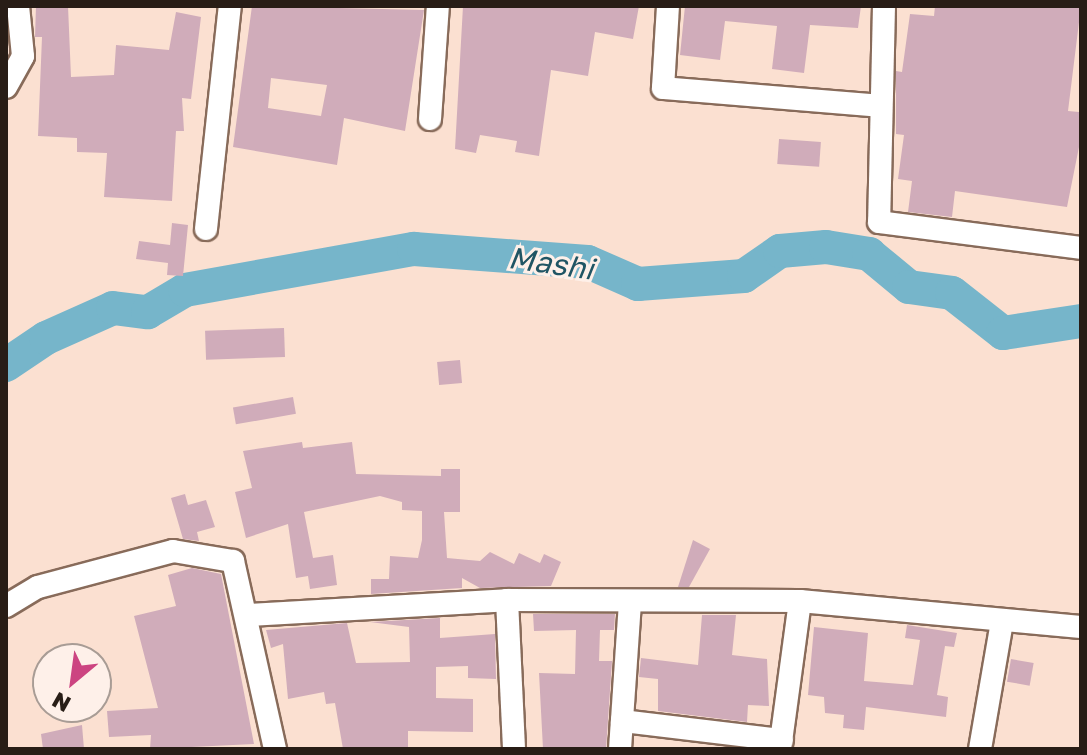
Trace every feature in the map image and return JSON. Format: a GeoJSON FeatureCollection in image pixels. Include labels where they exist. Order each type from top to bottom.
{"type":"FeatureCollection","features":[{"type":"Feature","properties":{"kind":"street"},"geometry":{"type":"LineString","coordinates":[[6,87],[23,56],[18,6]]}},
{"type":"Feature","properties":{"kind":"street"},"geometry":{"type":"LineString","coordinates":[[206,229],[230,6]]}},
{"type":"Feature","properties":{"kind":"street"},"geometry":{"type":"LineString","coordinates":[[430,119],[438,6]]}},
{"type":"Feature","properties":{"kind":"street"},"geometry":{"type":"LineString","coordinates":[[668,6],[663,88],[880,106]]}},
{"type":"Feature","properties":{"kind":"street"},"geometry":{"type":"LineString","coordinates":[[884,6],[879,222],[1081,248]]}},
{"type":"Feature","properties":{"kind":"street"},"geometry":{"type":"LineString","coordinates":[[6,606],[38,587],[173,551],[233,561],[249,615],[275,749]]}},
{"type":"Feature","properties":{"kind":"street"},"geometry":{"type":"LineString","coordinates":[[507,600],[514,749]]}},
{"type":"Feature","properties":{"kind":"street"},"geometry":{"type":"LineString","coordinates":[[249,615],[507,600],[800,601],[1081,627]]}},
{"type":"Feature","properties":{"kind":"street"},"geometry":{"type":"LineString","coordinates":[[622,721],[781,745],[800,601]]}},
{"type":"Feature","properties":{"kind":"street"},"geometry":{"type":"LineString","coordinates":[[620,749],[630,602]]}},
{"type":"Feature","properties":{"kind":"street"},"geometry":{"type":"LineString","coordinates":[[980,749],[1002,622]]}},
{"type":"Feature","properties":{"kind":"building"},"geometry":{"type":"Polygon","coordinates":[[[36,6],[68,6],[71,77],[114,75],[116,45],[169,50],[176,12],[201,17],[191,99],[182,98],[184,131],[176,131],[172,201],[104,197],[107,153],[77,152],[77,138],[38,136],[42,37],[35,37],[36,6]]]}},
{"type":"Feature","properties":{"kind":"building"},"geometry":{"type":"Polygon","coordinates":[[[252,6],[424,10],[405,131],[344,118],[337,165],[233,147],[252,6]],[[271,78],[268,108],[321,116],[327,85],[271,78]]]}},
{"type":"Feature","properties":{"kind":"building"},"geometry":{"type":"Polygon","coordinates":[[[463,6],[639,6],[633,39],[595,32],[588,76],[551,70],[539,156],[515,152],[517,141],[480,135],[476,153],[455,149],[463,6]]]}},
{"type":"Feature","properties":{"kind":"building"},"geometry":{"type":"Polygon","coordinates":[[[685,6],[861,6],[858,28],[810,25],[804,73],[772,69],[777,26],[725,21],[720,60],[680,55],[685,6]]]}},
{"type":"Feature","properties":{"kind":"building"},"geometry":{"type":"Polygon","coordinates":[[[935,6],[1081,6],[1068,111],[1079,112],[1081,137],[1067,207],[955,191],[952,217],[908,212],[912,181],[898,179],[904,135],[896,134],[896,71],[902,72],[910,14],[934,16],[935,6]]]}},
{"type":"Feature","properties":{"kind":"building"},"geometry":{"type":"Polygon","coordinates":[[[779,139],[821,142],[819,167],[777,164],[779,139]]]}},
{"type":"Feature","properties":{"kind":"building"},"geometry":{"type":"Polygon","coordinates":[[[172,223],[188,225],[183,276],[167,275],[168,263],[136,259],[139,241],[170,245],[172,223]]]}},
{"type":"Feature","properties":{"kind":"building"},"geometry":{"type":"Polygon","coordinates":[[[284,328],[285,357],[206,360],[205,331],[284,328]]]}},
{"type":"Feature","properties":{"kind":"building"},"geometry":{"type":"Polygon","coordinates":[[[460,360],[462,383],[439,385],[437,362],[460,360]]]}},
{"type":"Feature","properties":{"kind":"building"},"geometry":{"type":"Polygon","coordinates":[[[293,397],[296,414],[236,424],[233,408],[293,397]]]}},
{"type":"Feature","properties":{"kind":"building"},"geometry":{"type":"Polygon","coordinates":[[[302,442],[303,448],[352,442],[356,474],[441,476],[441,469],[460,469],[460,512],[444,512],[447,558],[480,561],[490,552],[514,564],[519,553],[540,563],[544,554],[561,562],[551,586],[480,588],[462,578],[462,588],[371,594],[371,579],[389,579],[390,556],[418,558],[422,540],[422,511],[402,510],[402,502],[380,496],[304,512],[313,558],[333,555],[337,585],[310,589],[308,576],[296,578],[288,524],[246,538],[235,492],[252,488],[243,451],[302,442]]]}},
{"type":"Feature","properties":{"kind":"building"},"geometry":{"type":"Polygon","coordinates":[[[185,494],[188,505],[206,500],[215,527],[197,532],[199,541],[183,539],[171,498],[185,494]]]}},
{"type":"Feature","properties":{"kind":"building"},"geometry":{"type":"Polygon","coordinates":[[[693,540],[710,549],[689,587],[678,587],[693,540]]]}},
{"type":"Feature","properties":{"kind":"building"},"geometry":{"type":"Polygon","coordinates":[[[192,568],[221,574],[254,744],[150,749],[151,735],[109,737],[108,723],[112,723],[112,711],[158,708],[134,616],[176,606],[168,575],[192,568]]]}},
{"type":"Feature","properties":{"kind":"building"},"geometry":{"type":"Polygon","coordinates":[[[533,614],[615,614],[614,630],[600,630],[599,661],[612,661],[606,749],[543,749],[539,673],[575,674],[576,630],[534,631],[533,614]]]}},
{"type":"Feature","properties":{"kind":"building"},"geometry":{"type":"Polygon","coordinates":[[[702,615],[736,615],[732,655],[767,659],[769,706],[748,705],[747,722],[658,711],[658,679],[639,677],[641,658],[698,665],[702,615]]]}},
{"type":"Feature","properties":{"kind":"building"},"geometry":{"type":"Polygon","coordinates":[[[440,618],[440,638],[495,634],[496,679],[468,678],[468,666],[436,667],[436,698],[473,699],[473,732],[408,731],[408,749],[343,749],[335,703],[326,704],[324,692],[288,699],[283,644],[271,648],[266,630],[347,623],[356,663],[410,662],[409,627],[370,622],[440,618]]]}},
{"type":"Feature","properties":{"kind":"building"},"geometry":{"type":"Polygon","coordinates":[[[907,625],[957,633],[954,647],[945,646],[937,695],[948,697],[946,717],[866,707],[864,730],[843,728],[844,715],[825,713],[824,697],[808,695],[814,627],[868,633],[864,681],[913,685],[920,640],[905,638],[907,625]]]}},
{"type":"Feature","properties":{"kind":"building"},"geometry":{"type":"Polygon","coordinates":[[[1011,659],[1034,663],[1030,686],[1007,682],[1011,659]]]}},
{"type":"Feature","properties":{"kind":"building"},"geometry":{"type":"Polygon","coordinates":[[[82,725],[84,749],[43,749],[41,734],[82,725]]]}},
{"type":"Feature","properties":{"kind":"waterway","name":"Mashi"},"geometry":{"type":"LineString","coordinates":[[6,365],[46,338],[113,308],[148,312],[185,290],[414,249],[588,262],[638,284],[744,276],[780,251],[826,247],[869,254],[909,287],[952,293],[1003,333],[1081,321]]}}]}
